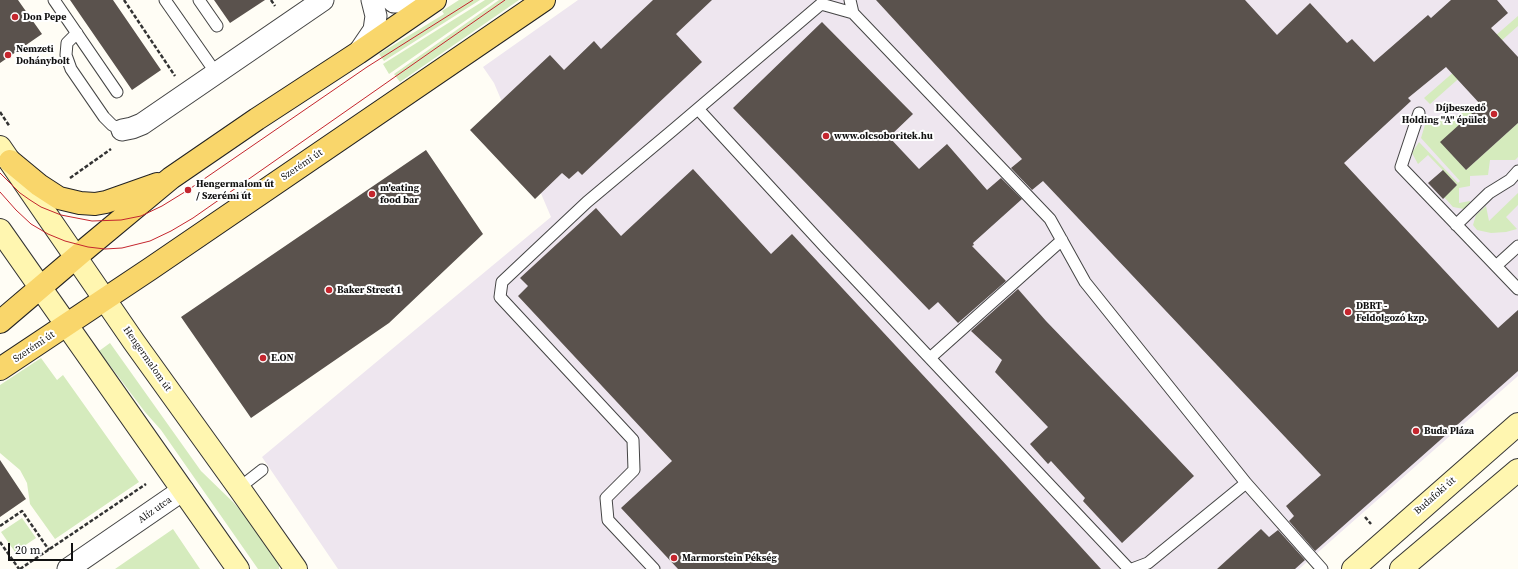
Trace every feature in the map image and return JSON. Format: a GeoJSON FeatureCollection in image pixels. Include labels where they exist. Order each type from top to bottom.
{"type":"FeatureCollection","features":[{"type":"Feature","properties":{"kind":"main road"},"geometry":{"type":"LineString","coordinates":[[0,322],[171,178],[435,0]]}},
{"type":"Feature","properties":{"kind":"main road","name":"Szerémi út"},"geometry":{"type":"LineString","coordinates":[[0,369],[544,0]]}},
{"type":"Feature","properties":{"kind":"main road"},"geometry":{"type":"LineString","coordinates":[[5,154],[39,185],[59,198],[80,204],[106,202],[171,178]]}},
{"type":"Feature","properties":{"kind":"main road","name":"Hengermalom út"},"geometry":{"type":"LineString","coordinates":[[5,154],[134,342],[296,569]]}},
{"type":"Feature","properties":{"kind":"main road"},"geometry":{"type":"LineString","coordinates":[[0,230],[238,569]]}},
{"type":"Feature","properties":{"kind":"main road","name":"Budafoki út"},"geometry":{"type":"LineString","coordinates":[[1353,569],[1518,424]]}},
{"type":"Feature","properties":{"kind":"main road"},"geometry":{"type":"LineString","coordinates":[[1401,569],[1518,470]]}},
{"type":"Feature","properties":{"kind":"street"},"geometry":{"type":"LineString","coordinates":[[358,53],[374,30],[376,16],[372,0]]}},
{"type":"Feature","properties":{"kind":"street"},"geometry":{"type":"LineString","coordinates":[[392,0],[394,2],[407,2],[412,0]]}},
{"type":"Feature","properties":{"kind":"street"},"geometry":{"type":"LineString","coordinates":[[122,130],[142,124],[314,3]]}},
{"type":"Feature","properties":{"kind":"street","name":"Alíz utca"},"geometry":{"type":"LineString","coordinates":[[68,569],[183,490]]}},
{"type":"Feature","properties":{"kind":"lane"},"geometry":{"type":"LineString","coordinates":[[54,0],[117,92]]}},
{"type":"Feature","properties":{"kind":"lane"},"geometry":{"type":"LineString","coordinates":[[165,0],[216,73]]}},
{"type":"Feature","properties":{"kind":"lane"},"geometry":{"type":"LineString","coordinates":[[199,0],[217,26]]}},
{"type":"Feature","properties":{"kind":"lane"},"geometry":{"type":"LineString","coordinates":[[850,0],[853,13]]}},
{"type":"Feature","properties":{"kind":"lane"},"geometry":{"type":"LineString","coordinates":[[654,569],[608,520],[606,498],[634,470],[633,440],[500,297],[502,282],[587,202],[821,4],[853,13],[1050,218],[1085,282],[1246,483],[1322,569]]}},
{"type":"Feature","properties":{"kind":"lane"},"geometry":{"type":"LineString","coordinates":[[77,33],[67,43],[66,55],[71,70],[104,117],[112,125],[122,130]]}},
{"type":"Feature","properties":{"kind":"lane"},"geometry":{"type":"LineString","coordinates":[[698,109],[825,247],[1129,569]]}},
{"type":"Feature","properties":{"kind":"lane"},"geometry":{"type":"LineString","coordinates":[[1419,114],[1401,167],[1518,290]]}},
{"type":"Feature","properties":{"kind":"lane"},"geometry":{"type":"LineString","coordinates":[[1456,225],[1489,193],[1510,180],[1518,171]]}},
{"type":"Feature","properties":{"kind":"lane"},"geometry":{"type":"LineString","coordinates":[[930,358],[1062,240]]}},
{"type":"Feature","properties":{"kind":"lane"},"geometry":{"type":"LineString","coordinates":[[1496,266],[1518,246]]}},
{"type":"Feature","properties":{"kind":"lane"},"geometry":{"type":"LineString","coordinates":[[239,488],[262,470]]}},
{"type":"Feature","properties":{"kind":"lane"},"geometry":{"type":"LineString","coordinates":[[1132,569],[1148,563],[1246,483]]}},
{"type":"Feature","properties":{"kind":"path"},"geometry":{"type":"LineString","coordinates":[[124,0],[187,93]]}},
{"type":"Feature","properties":{"kind":"path"},"geometry":{"type":"LineString","coordinates":[[70,177],[112,148],[119,139],[122,130]]}},
{"type":"Feature","properties":{"kind":"path"},"geometry":{"type":"LineString","coordinates":[[0,542],[19,569],[146,484]]}},
{"type":"Feature","properties":{"kind":"path"},"geometry":{"type":"LineString","coordinates":[[0,526],[22,511],[49,550]]}},
{"type":"Feature","properties":{"kind":"shaded area"},"geometry":{"type":"Polygon","coordinates":[[[578,0],[1518,0],[1518,376],[1299,569],[338,569],[262,457],[551,217],[494,83],[483,67],[578,0]]]}},
{"type":"Feature","properties":{"kind":"green space"},"geometry":{"type":"Polygon","coordinates":[[[459,0],[480,0],[384,61],[379,54],[444,14],[442,11],[459,0]]]}},
{"type":"Feature","properties":{"kind":"green space"},"geometry":{"type":"Polygon","coordinates":[[[485,0],[495,0],[389,74],[383,64],[485,0]]]}},
{"type":"Feature","properties":{"kind":"green space"},"geometry":{"type":"Polygon","coordinates":[[[499,0],[519,0],[400,82],[394,74],[499,0]]]}},
{"type":"Feature","properties":{"kind":"green space"},"geometry":{"type":"Polygon","coordinates":[[[1518,16],[1518,26],[1430,104],[1424,98],[1518,16]]]}},
{"type":"Feature","properties":{"kind":"green space"},"geometry":{"type":"Polygon","coordinates":[[[1471,106],[1479,107],[1441,142],[1466,170],[1518,123],[1518,157],[1515,160],[1490,160],[1488,175],[1470,176],[1470,186],[1459,188],[1459,203],[1470,201],[1469,207],[1464,209],[1453,207],[1444,197],[1457,185],[1428,155],[1418,164],[1412,153],[1419,142],[1458,183],[1460,181],[1421,138],[1427,118],[1457,116],[1471,106]]]}},
{"type":"Feature","properties":{"kind":"green space"},"geometry":{"type":"Polygon","coordinates":[[[1518,193],[1518,205],[1506,217],[1517,229],[1506,232],[1491,233],[1477,230],[1473,225],[1476,215],[1486,206],[1489,221],[1518,193]]]}},
{"type":"Feature","properties":{"kind":"green space"},"geometry":{"type":"Polygon","coordinates":[[[110,343],[201,471],[246,517],[279,563],[279,569],[258,569],[161,430],[145,412],[99,351],[110,343]]]}},
{"type":"Feature","properties":{"kind":"green space"},"geometry":{"type":"Polygon","coordinates":[[[41,358],[57,380],[63,375],[139,482],[55,539],[30,504],[27,483],[20,470],[0,453],[0,385],[41,358]]]}},
{"type":"Feature","properties":{"kind":"green space"},"geometry":{"type":"Polygon","coordinates":[[[22,518],[36,538],[15,552],[1,532],[22,518]]]}},
{"type":"Feature","properties":{"kind":"green space"},"geometry":{"type":"Polygon","coordinates":[[[173,529],[200,569],[115,569],[173,529]]]}},
{"type":"Feature","properties":{"kind":"building","name":"Don Pepe"},"geometry":{"type":"Polygon","coordinates":[[[0,0],[18,0],[42,34],[0,63],[0,0]]]}},
{"type":"Feature","properties":{"kind":"building"},"geometry":{"type":"Polygon","coordinates":[[[70,0],[113,0],[161,70],[132,90],[70,0]]]}},
{"type":"Feature","properties":{"kind":"building"},"geometry":{"type":"Polygon","coordinates":[[[214,0],[265,0],[230,23],[214,0]]]}},
{"type":"Feature","properties":{"kind":"building"},"geometry":{"type":"Polygon","coordinates":[[[653,0],[712,0],[676,34],[702,62],[582,175],[578,171],[569,179],[562,173],[535,199],[470,130],[550,55],[564,70],[594,41],[601,49],[653,0]]]}},
{"type":"Feature","properties":{"kind":"building"},"geometry":{"type":"Polygon","coordinates":[[[876,0],[1245,0],[1277,35],[1310,3],[1347,43],[1352,39],[1374,62],[1428,15],[1431,18],[1451,0],[1497,0],[1508,13],[1491,28],[1518,57],[1518,123],[1466,170],[1440,142],[1481,105],[1446,67],[1408,98],[1411,101],[1344,163],[1498,328],[1518,310],[1518,371],[1315,551],[1289,521],[1294,516],[1286,506],[1321,475],[1043,181],[1032,190],[1011,168],[1022,159],[876,0]]]}},
{"type":"Feature","properties":{"kind":"building"},"geometry":{"type":"Polygon","coordinates":[[[822,22],[913,114],[889,137],[919,169],[947,144],[987,190],[1001,178],[1022,199],[973,243],[974,245],[972,246],[1006,281],[958,323],[938,302],[929,310],[733,108],[822,22]]]}},
{"type":"Feature","properties":{"kind":"building","name":"Baker Street 1"},"geometry":{"type":"Polygon","coordinates":[[[426,150],[483,234],[389,323],[251,418],[181,317],[426,150]]]}},
{"type":"Feature","properties":{"kind":"building"},"geometry":{"type":"Polygon","coordinates":[[[693,169],[771,254],[792,234],[1101,569],[678,569],[621,508],[672,461],[518,296],[528,286],[520,278],[596,208],[621,236],[693,169]]]}},
{"type":"Feature","properties":{"kind":"building"},"geometry":{"type":"Polygon","coordinates":[[[1443,170],[1457,185],[1443,199],[1428,183],[1443,170]]]}},
{"type":"Feature","properties":{"kind":"building"},"geometry":{"type":"Polygon","coordinates":[[[1018,289],[1046,321],[1194,476],[1122,543],[1083,501],[1085,498],[1051,461],[1048,464],[1030,444],[1048,427],[995,372],[1002,360],[971,331],[1018,289]]]}},
{"type":"Feature","properties":{"kind":"building"},"geometry":{"type":"Polygon","coordinates":[[[0,460],[26,499],[0,517],[0,460]]]}},
{"type":"Feature","properties":{"kind":"building"},"geometry":{"type":"Polygon","coordinates":[[[1261,529],[1269,537],[1278,530],[1305,560],[1295,569],[1217,569],[1261,529]]]}},
{"type":"Feature","properties":{"kind":"tram line"},"geometry":{"type":"LineString","coordinates":[[0,173],[20,193],[30,200],[41,207],[61,215],[92,221],[121,220],[141,216],[162,206],[188,190],[367,67],[473,0]]}},
{"type":"Feature","properties":{"kind":"tram line"},"geometry":{"type":"LineString","coordinates":[[0,192],[31,224],[48,234],[65,241],[88,247],[105,249],[122,248],[150,241],[193,218],[505,0]]}},
{"type":"Feature","properties":{"kind":"place","name":"Don Pepe"},"geometry":{"type":"Point","coordinates":[15,17]}},
{"type":"Feature","properties":{"kind":"place","name":"Nemzeti Dohánybolt"},"geometry":{"type":"Point","coordinates":[8,55]}},
{"type":"Feature","properties":{"kind":"place","name":"Díjbeszedő Holding \"A\" épület"},"geometry":{"type":"Point","coordinates":[1494,114]}},
{"type":"Feature","properties":{"kind":"place","name":"www.olcsoboritek.hu"},"geometry":{"type":"Point","coordinates":[826,136]}},
{"type":"Feature","properties":{"kind":"place","name":"Hengermalom út / Szerémi út"},"geometry":{"type":"Point","coordinates":[188,190]}},
{"type":"Feature","properties":{"kind":"place","name":"m'eating food bar"},"geometry":{"type":"Point","coordinates":[372,194]}},
{"type":"Feature","properties":{"kind":"place","name":"Baker Street 1"},"geometry":{"type":"Point","coordinates":[329,290]}},
{"type":"Feature","properties":{"kind":"place","name":"DBRT - Feldolgozó kzp."},"geometry":{"type":"Point","coordinates":[1348,312]}},
{"type":"Feature","properties":{"kind":"place","name":"E.ON"},"geometry":{"type":"Point","coordinates":[263,358]}},
{"type":"Feature","properties":{"kind":"place","name":"Buda Pláza"},"geometry":{"type":"Point","coordinates":[1416,431]}},
{"type":"Feature","properties":{"kind":"place","name":"Marmorstein Pékség"},"geometry":{"type":"Point","coordinates":[674,558]}}]}
